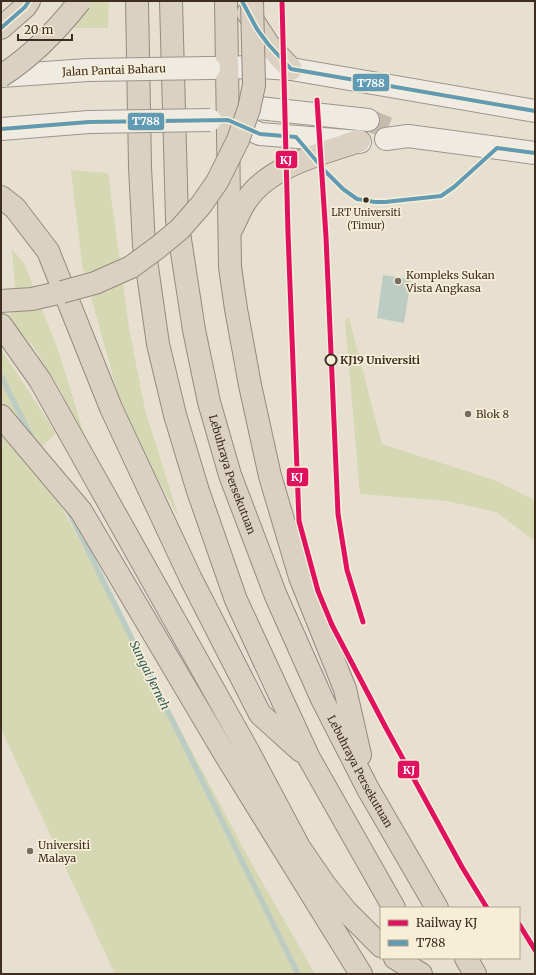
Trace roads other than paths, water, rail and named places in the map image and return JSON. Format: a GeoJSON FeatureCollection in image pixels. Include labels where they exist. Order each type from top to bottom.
{"type":"FeatureCollection","features":[{"type":"Feature","properties":{"kind":"highway"},"geometry":{"type":"LineString","coordinates":[[1,28],[25,7],[29,1]]}},
{"type":"Feature","properties":{"kind":"highway"},"geometry":{"type":"LineString","coordinates":[[1,76],[42,44],[80,1]]}},
{"type":"Feature","properties":{"kind":"highway"},"geometry":{"type":"LineString","coordinates":[[137,1],[140,167],[144,246],[158,344],[175,415],[198,491],[236,600],[309,758],[393,907]]}},
{"type":"Feature","properties":{"kind":"highway","name":"Lebuhraya Persekutuan"},"geometry":{"type":"LineString","coordinates":[[171,1],[177,220],[194,330],[209,402],[230,475],[276,596],[322,699],[368,789],[436,907]]}},
{"type":"Feature","properties":{"kind":"highway"},"geometry":{"type":"LineString","coordinates":[[226,1],[218,68],[219,120],[230,233],[230,267],[236,309],[250,385],[270,476],[300,577],[345,689],[368,789]]}},
{"type":"Feature","properties":{"kind":"highway"},"geometry":{"type":"LineString","coordinates":[[242,1],[268,44],[291,69]]}},
{"type":"Feature","properties":{"kind":"highway"},"geometry":{"type":"LineString","coordinates":[[1,301],[32,299],[95,284],[131,267],[174,234],[201,205],[224,169],[238,140],[249,109],[254,86],[252,1]]}},
{"type":"Feature","properties":{"kind":"highway"},"geometry":{"type":"LineString","coordinates":[[230,233],[245,201],[263,182],[275,173],[313,157],[362,142]]}},
{"type":"Feature","properties":{"kind":"highway"},"geometry":{"type":"LineString","coordinates":[[1,197],[15,208],[48,251],[111,408],[191,579],[260,714],[309,758]]}},
{"type":"Feature","properties":{"kind":"highway"},"geometry":{"type":"LineString","coordinates":[[1,325],[40,380],[248,751],[300,847],[325,885],[342,906],[380,945]]}},
{"type":"Feature","properties":{"kind":"highway"},"geometry":{"type":"LineString","coordinates":[[1,416],[81,511],[223,751],[361,974]]}},
{"type":"Feature","properties":{"kind":"highway"},"geometry":{"type":"LineString","coordinates":[[398,959],[421,974]]}},
{"type":"Feature","properties":{"kind":"highway"},"geometry":{"type":"LineString","coordinates":[[423,959],[431,974]]}},
{"type":"Feature","properties":{"kind":"highway"},"geometry":{"type":"LineString","coordinates":[[467,959],[475,974]]}},
{"type":"Feature","properties":{"kind":"main road","name":"Jalan Pantai Baharu"},"geometry":{"type":"LineString","coordinates":[[1,76],[88,70],[259,67],[291,69],[535,111]]}},
{"type":"Feature","properties":{"kind":"main road"},"geometry":{"type":"LineString","coordinates":[[1,129],[89,122],[219,120],[259,108],[368,120]]}},
{"type":"Feature","properties":{"kind":"main road"},"geometry":{"type":"LineString","coordinates":[[219,120],[260,134],[362,142]]}},
{"type":"Feature","properties":{"kind":"main road"},"geometry":{"type":"LineString","coordinates":[[387,133],[535,153]]}},
{"type":"Feature","properties":{"kind":"waterway","name":"Sungai Jerneh"},"geometry":{"type":"LineString","coordinates":[[1,376],[32,438]]}},
{"type":"Feature","properties":{"kind":"waterway","name":"Sungai Jerneh"},"geometry":{"type":"LineString","coordinates":[[68,510],[298,974]]}},
{"type":"Feature","properties":{"kind":"tunnel"},"geometry":{"type":"LineString","coordinates":[[368,120],[388,128]]}},
{"type":"Feature","properties":{"kind":"rail line","name":"KJ"},"geometry":{"type":"LineString","coordinates":[[282,1],[288,233],[299,521],[318,591],[332,625],[462,867],[486,907]]}},
{"type":"Feature","properties":{"kind":"rail line","name":"KJ"},"geometry":{"type":"LineString","coordinates":[[317,100],[326,237],[338,514],[347,570],[363,622]]}},
{"type":"Feature","properties":{"kind":"rail line","name":"KJ"},"geometry":{"type":"LineString","coordinates":[[520,926],[535,950]]}},
{"type":"Feature","properties":{"kind":"place","name":"LRT Universiti (Timur)"},"geometry":{"type":"Point","coordinates":[366,200]}},
{"type":"Feature","properties":{"kind":"place","name":"Kompleks Sukan Vista Angkasa"},"geometry":{"type":"Point","coordinates":[398,281]}},
{"type":"Feature","properties":{"kind":"place","name":"KJ19 Universiti"},"geometry":{"type":"Point","coordinates":[331,360]}},
{"type":"Feature","properties":{"kind":"place","name":"Blok 8"},"geometry":{"type":"Point","coordinates":[468,414]}},
{"type":"Feature","properties":{"kind":"place","name":"Universiti Malaya"},"geometry":{"type":"Point","coordinates":[30,851]}}]}
